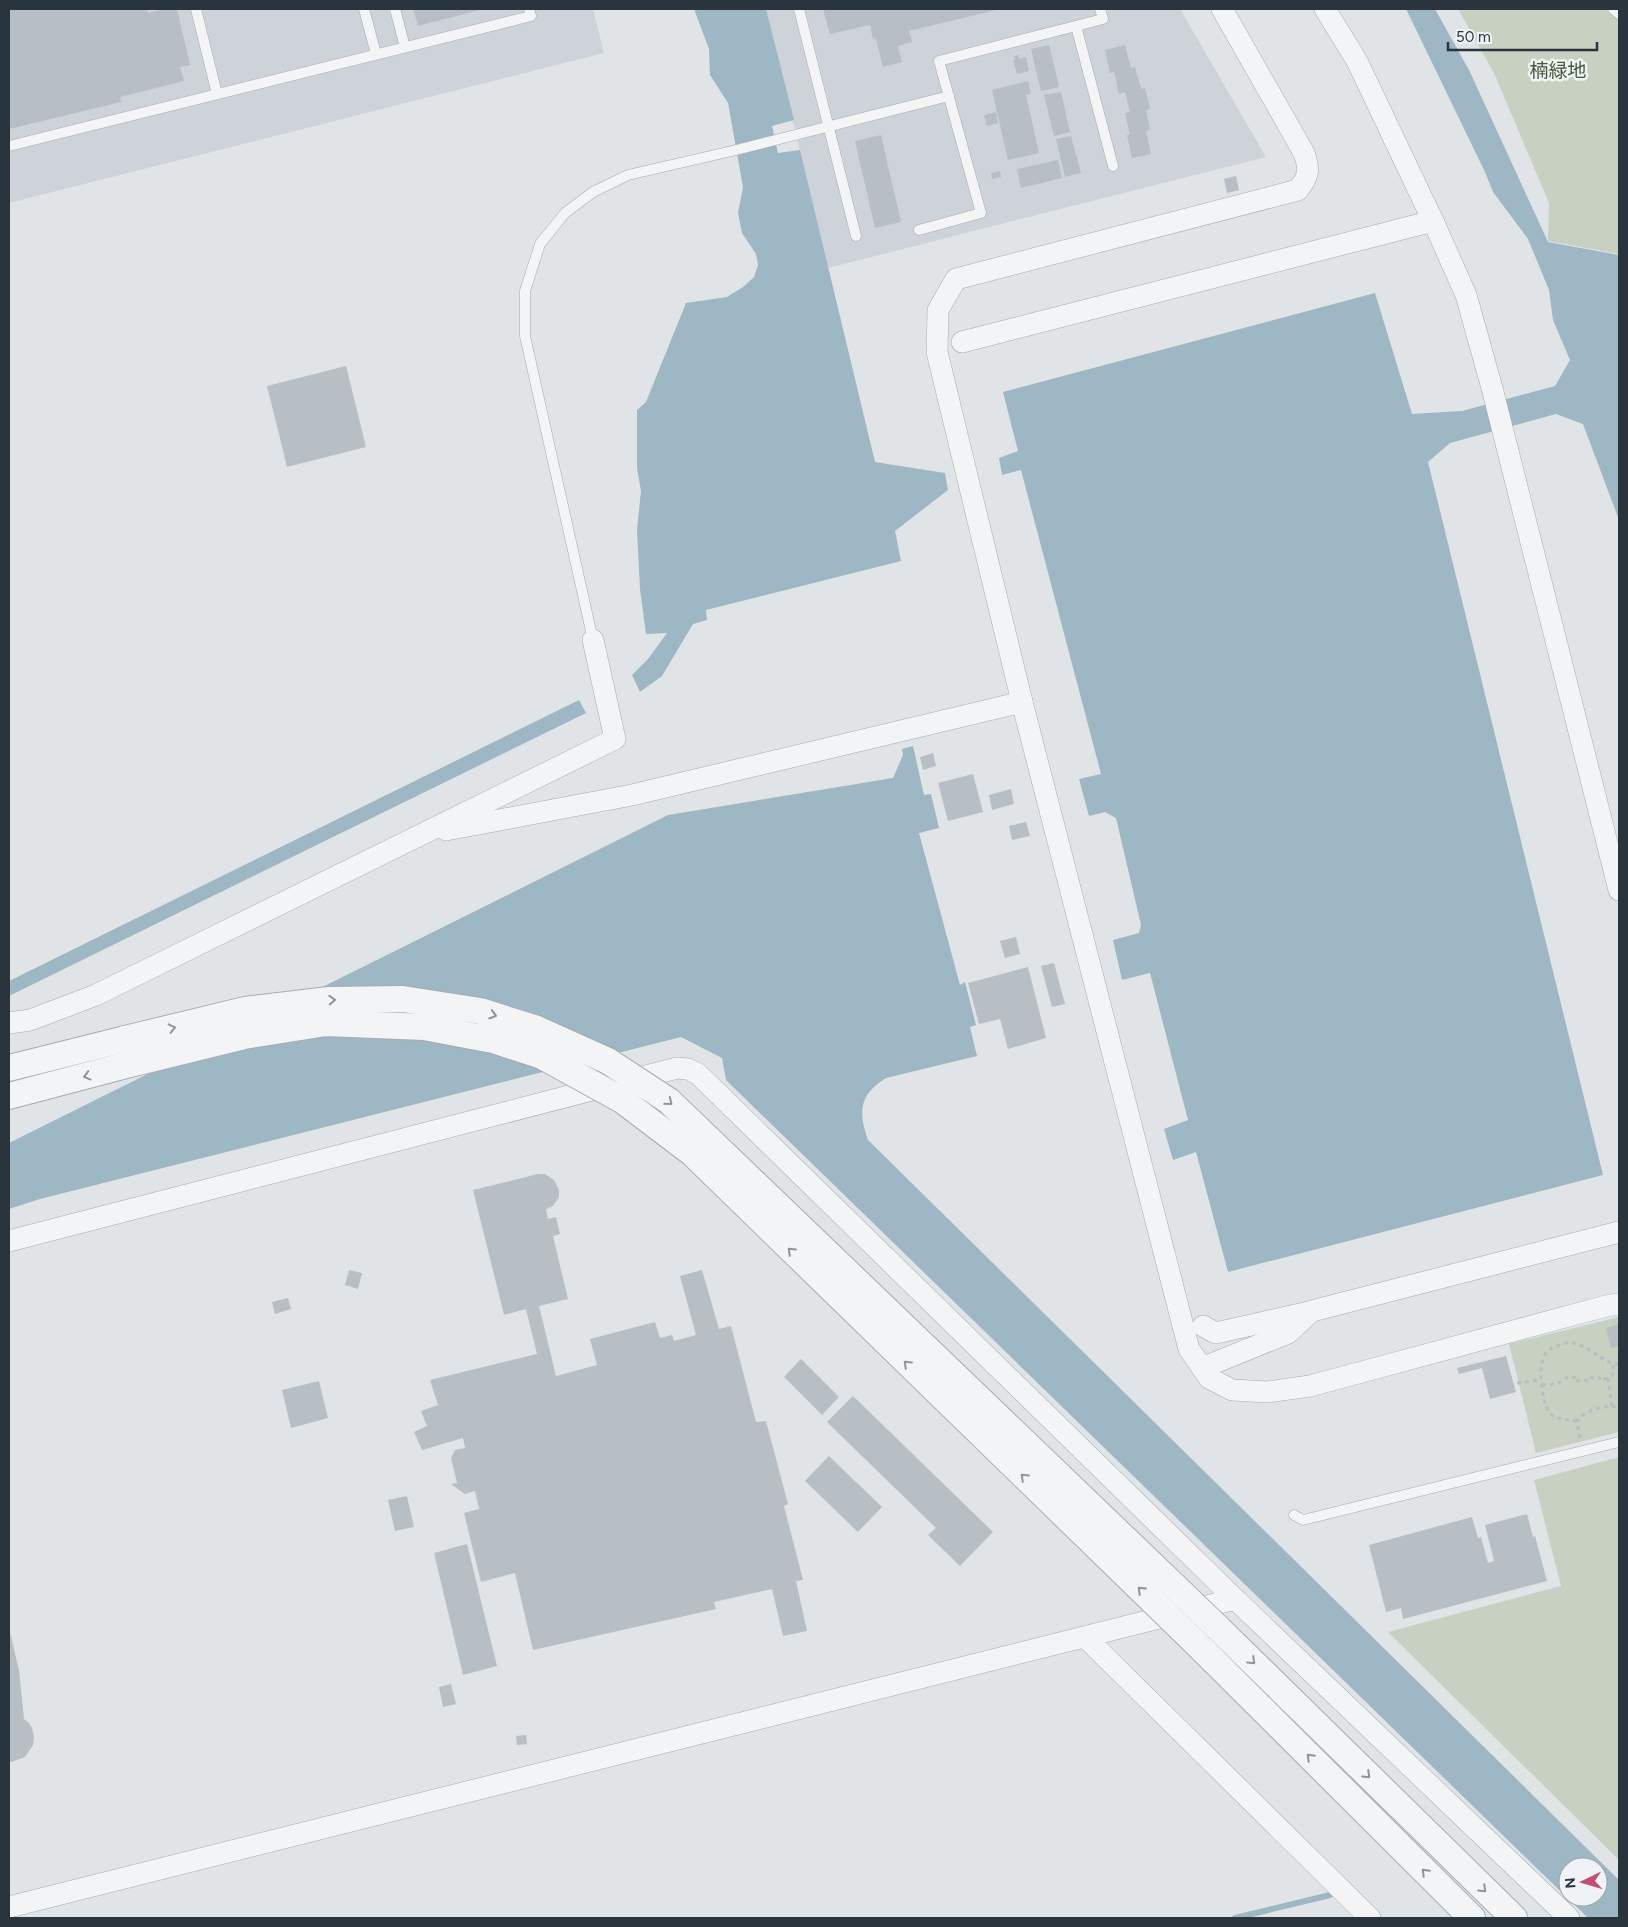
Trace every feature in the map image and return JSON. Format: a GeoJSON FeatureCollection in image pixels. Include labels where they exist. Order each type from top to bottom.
{"type":"FeatureCollection","features":[{"type":"Feature","properties":{"kind":"street"},"geometry":{"type":"LineString","coordinates":[[1325,9],[1357,61],[1433,220],[1466,295],[1492,388],[1619,890]]}},
{"type":"Feature","properties":{"kind":"street"},"geometry":{"type":"LineString","coordinates":[[1223,10],[1304,153],[1308,164],[1307,179],[1298,190],[956,279],[938,310],[937,352],[1022,702],[1189,1350],[1209,1378],[1232,1390],[1268,1392],[1310,1386],[1619,1304]]}},
{"type":"Feature","properties":{"kind":"street"},"geometry":{"type":"LineString","coordinates":[[962,342],[1433,220]]}},
{"type":"Feature","properties":{"kind":"street"},"geometry":{"type":"LineString","coordinates":[[9,1023],[30,1020],[96,996],[615,739],[593,640]]}},
{"type":"Feature","properties":{"kind":"street"},"geometry":{"type":"LineString","coordinates":[[420,835],[632,795],[1022,702]]}},
{"type":"Feature","properties":{"kind":"street"},"geometry":{"type":"LineString","coordinates":[[9,1068],[245,1010],[329,1000],[403,999],[480,1011],[536,1029],[608,1061],[669,1101],[1217,1627],[1514,1918]]}},
{"type":"Feature","properties":{"kind":"street"},"geometry":{"type":"LineString","coordinates":[[9,1096],[244,1036],[326,1023],[424,1027],[493,1040],[542,1056],[622,1100],[692,1153],[1201,1648],[1472,1918]]}},
{"type":"Feature","properties":{"kind":"street"},"geometry":{"type":"LineString","coordinates":[[9,1241],[676,1068],[688,1069],[705,1080],[1236,1598],[1569,1918]]}},
{"type":"Feature","properties":{"kind":"street"},"geometry":{"type":"LineString","coordinates":[[1203,1326],[1216,1334],[1619,1232]]}},
{"type":"Feature","properties":{"kind":"street"},"geometry":{"type":"LineString","coordinates":[[1202,1368],[1288,1333],[1312,1311]]}},
{"type":"Feature","properties":{"kind":"street"},"geometry":{"type":"LineString","coordinates":[[9,1907],[1236,1598]]}},
{"type":"Feature","properties":{"kind":"street"},"geometry":{"type":"LineString","coordinates":[[1085,1636],[1370,1918]]}},
{"type":"Feature","properties":{"kind":"lane"},"geometry":{"type":"LineString","coordinates":[[196,9],[217,94]]}},
{"type":"Feature","properties":{"kind":"lane"},"geometry":{"type":"LineString","coordinates":[[364,9],[376,54]]}},
{"type":"Feature","properties":{"kind":"lane"},"geometry":{"type":"LineString","coordinates":[[395,9],[405,47]]}},
{"type":"Feature","properties":{"kind":"lane"},"geometry":{"type":"LineString","coordinates":[[9,146],[531,16],[529,9]]}},
{"type":"Feature","properties":{"kind":"lane"},"geometry":{"type":"LineString","coordinates":[[799,9],[856,236]]}},
{"type":"Feature","properties":{"kind":"lane"},"geometry":{"type":"LineString","coordinates":[[919,230],[981,213],[939,61],[1103,19],[1100,9]]}},
{"type":"Feature","properties":{"kind":"lane"},"geometry":{"type":"LineString","coordinates":[[1613,9],[1619,14]]}},
{"type":"Feature","properties":{"kind":"lane"},"geometry":{"type":"LineString","coordinates":[[1076,26],[1114,166]]}},
{"type":"Feature","properties":{"kind":"lane"},"geometry":{"type":"LineString","coordinates":[[593,640],[525,336],[525,291],[540,244],[565,213],[593,192],[628,175],[732,151],[949,96]]}},
{"type":"Feature","properties":{"kind":"lane"},"geometry":{"type":"LineString","coordinates":[[1294,1515],[1303,1520],[1619,1442]]}},
{"type":"Feature","properties":{"kind":"path"},"geometry":{"type":"LineString","coordinates":[[1578,1421],[1554,1417],[1547,1410],[1541,1380],[1544,1358],[1547,1352],[1566,1343],[1577,1344],[1591,1349],[1606,1362],[1619,1364]]}},
{"type":"Feature","properties":{"kind":"path"},"geometry":{"type":"LineString","coordinates":[[1542,1385],[1557,1384],[1566,1378],[1574,1377],[1574,1381],[1591,1380],[1591,1378],[1600,1377],[1600,1380],[1608,1378],[1612,1376],[1614,1363]]}},
{"type":"Feature","properties":{"kind":"path"},"geometry":{"type":"LineString","coordinates":[[1608,1378],[1612,1406]]}},
{"type":"Feature","properties":{"kind":"path"},"geometry":{"type":"LineString","coordinates":[[1517,1383],[1541,1380]]}},
{"type":"Feature","properties":{"kind":"path"},"geometry":{"type":"LineString","coordinates":[[1582,1451],[1578,1421],[1583,1413],[1612,1406],[1619,1407]]}},
{"type":"Feature","properties":{"kind":"shaded area"},"geometry":{"type":"Polygon","coordinates":[[[9,9],[593,9],[604,53],[9,203],[9,9]]]}},
{"type":"Feature","properties":{"kind":"shaded area"},"geometry":{"type":"Polygon","coordinates":[[[766,9],[1180,9],[1266,157],[828,268],[766,9]]]}},
{"type":"Feature","properties":{"kind":"green space","name":"楠緑地"},"geometry":{"type":"Polygon","coordinates":[[[1458,9],[1619,9],[1619,254],[1548,241],[1549,203],[1494,73],[1458,9]]]}},
{"type":"Feature","properties":{"kind":"green space"},"geometry":{"type":"Polygon","coordinates":[[[1619,1317],[1619,1432],[1536,1453],[1509,1344],[1619,1317]]]}},
{"type":"Feature","properties":{"kind":"green space"},"geometry":{"type":"Polygon","coordinates":[[[1619,1457],[1619,1860],[1388,1632],[1561,1586],[1534,1480],[1619,1457]]]}},
{"type":"Feature","properties":{"kind":"water"},"geometry":{"type":"Polygon","coordinates":[[[694,9],[766,9],[794,120],[772,126],[778,153],[800,150],[875,462],[945,473],[948,490],[895,531],[901,561],[706,610],[707,620],[693,624],[662,676],[640,692],[632,675],[648,659],[667,633],[646,634],[640,589],[637,530],[641,491],[637,468],[637,410],[646,402],[686,303],[727,297],[754,277],[758,265],[756,254],[742,233],[738,213],[743,187],[728,103],[710,75],[709,49],[694,9]]]}},
{"type":"Feature","properties":{"kind":"water"},"geometry":{"type":"Polygon","coordinates":[[[1406,9],[1435,9],[1469,70],[1548,242],[1619,255],[1619,520],[1583,424],[1556,414],[1450,443],[1428,462],[1603,1175],[1228,1272],[1196,1152],[1173,1160],[1164,1129],[1188,1120],[1150,973],[1122,980],[1113,940],[1139,933],[1141,925],[1116,818],[1105,812],[1089,816],[1079,779],[1101,774],[1021,470],[1002,475],[999,458],[1018,451],[1003,392],[1375,293],[1412,414],[1462,411],[1555,386],[1570,360],[1553,320],[1549,290],[1528,239],[1493,192],[1406,9]]]}},
{"type":"Feature","properties":{"kind":"water"},"geometry":{"type":"Polygon","coordinates":[[[579,700],[586,713],[9,996],[9,981],[579,700]]]}},
{"type":"Feature","properties":{"kind":"water"},"geometry":{"type":"Polygon","coordinates":[[[913,746],[924,795],[931,794],[939,828],[919,833],[960,985],[965,982],[976,1025],[970,1027],[977,1056],[886,1078],[877,1084],[870,1091],[863,1104],[863,1120],[868,1140],[1596,1857],[1558,1857],[1558,1889],[726,1080],[722,1058],[681,1037],[40,1199],[9,1209],[9,1143],[668,815],[893,778],[903,755],[902,749],[913,746]]]}},
{"type":"Feature","properties":{"kind":"water"},"geometry":{"type":"Polygon","coordinates":[[[1608,1869],[1619,1880],[1619,1918],[1588,1918],[1577,1907],[1608,1907],[1608,1869]]]}},
{"type":"Feature","properties":{"kind":"building"},"geometry":{"type":"Polygon","coordinates":[[[9,9],[147,9],[148,13],[165,9],[177,9],[190,65],[180,67],[184,81],[120,97],[121,102],[9,129],[9,9]]]}},
{"type":"Feature","properties":{"kind":"building"},"geometry":{"type":"Polygon","coordinates":[[[413,9],[483,9],[418,26],[413,9]]]}},
{"type":"Feature","properties":{"kind":"building"},"geometry":{"type":"Polygon","coordinates":[[[823,9],[1000,9],[909,31],[912,42],[898,46],[902,62],[883,67],[876,39],[873,40],[870,25],[830,34],[823,9]]]}},
{"type":"Feature","properties":{"kind":"building"},"geometry":{"type":"Polygon","coordinates":[[[1049,45],[1059,87],[1041,91],[1031,49],[1049,45]]]}},
{"type":"Feature","properties":{"kind":"building"},"geometry":{"type":"Polygon","coordinates":[[[1125,45],[1131,68],[1135,67],[1141,89],[1145,88],[1150,109],[1146,110],[1150,130],[1146,131],[1151,154],[1132,158],[1127,135],[1130,134],[1125,113],[1130,112],[1125,92],[1119,94],[1114,72],[1110,73],[1105,50],[1125,45]]]}},
{"type":"Feature","properties":{"kind":"building"},"geometry":{"type":"Polygon","coordinates":[[[1018,55],[1019,59],[1026,57],[1029,71],[1017,74],[1013,60],[1015,60],[1014,56],[1018,55]]]}},
{"type":"Feature","properties":{"kind":"building"},"geometry":{"type":"Polygon","coordinates":[[[1028,81],[1031,94],[1026,95],[1039,153],[1008,160],[992,90],[1028,81]]]}},
{"type":"Feature","properties":{"kind":"building"},"geometry":{"type":"Polygon","coordinates":[[[1061,92],[1070,132],[1054,136],[1044,95],[1061,92]]]}},
{"type":"Feature","properties":{"kind":"building"},"geometry":{"type":"Polygon","coordinates":[[[996,112],[998,123],[987,126],[984,115],[996,112]]]}},
{"type":"Feature","properties":{"kind":"building"},"geometry":{"type":"Polygon","coordinates":[[[881,135],[901,222],[875,228],[855,141],[881,135]]]}},
{"type":"Feature","properties":{"kind":"building"},"geometry":{"type":"Polygon","coordinates":[[[1071,136],[1081,173],[1065,177],[1056,139],[1071,136]]]}},
{"type":"Feature","properties":{"kind":"building"},"geometry":{"type":"Polygon","coordinates":[[[1058,160],[1062,178],[1021,188],[1017,169],[1058,160]]]}},
{"type":"Feature","properties":{"kind":"building"},"geometry":{"type":"Polygon","coordinates":[[[1000,171],[1001,177],[992,179],[991,173],[1000,171]]]}},
{"type":"Feature","properties":{"kind":"building"},"geometry":{"type":"Polygon","coordinates":[[[1236,176],[1239,190],[1227,193],[1224,179],[1236,176]]]}},
{"type":"Feature","properties":{"kind":"building"},"geometry":{"type":"Polygon","coordinates":[[[346,366],[366,447],[287,467],[267,386],[346,366]]]}},
{"type":"Feature","properties":{"kind":"building"},"geometry":{"type":"Polygon","coordinates":[[[933,753],[936,766],[923,770],[920,757],[933,753]]]}},
{"type":"Feature","properties":{"kind":"building"},"geometry":{"type":"Polygon","coordinates":[[[973,774],[983,812],[948,821],[938,783],[973,774]]]}},
{"type":"Feature","properties":{"kind":"building"},"geometry":{"type":"Polygon","coordinates":[[[1011,789],[1014,804],[992,810],[989,795],[1011,789]]]}},
{"type":"Feature","properties":{"kind":"building"},"geometry":{"type":"Polygon","coordinates":[[[1026,822],[1030,836],[1012,840],[1009,826],[1026,822]]]}},
{"type":"Feature","properties":{"kind":"building"},"geometry":{"type":"Polygon","coordinates":[[[1016,937],[1020,954],[1005,958],[1000,941],[1016,937]]]}},
{"type":"Feature","properties":{"kind":"building"},"geometry":{"type":"Polygon","coordinates":[[[1054,963],[1065,1004],[1052,1007],[1041,966],[1054,963]]]}},
{"type":"Feature","properties":{"kind":"building"},"geometry":{"type":"Polygon","coordinates":[[[1028,967],[1046,1038],[1008,1049],[1000,1019],[979,1024],[968,983],[1028,967]]]}},
{"type":"Feature","properties":{"kind":"building"},"geometry":{"type":"Polygon","coordinates":[[[538,1174],[545,1174],[554,1180],[559,1190],[559,1197],[553,1206],[546,1209],[548,1219],[556,1217],[560,1234],[553,1236],[568,1299],[539,1306],[556,1376],[597,1365],[590,1339],[655,1322],[660,1338],[672,1335],[674,1341],[696,1335],[680,1276],[702,1270],[719,1329],[731,1326],[756,1422],[766,1421],[788,1504],[784,1506],[803,1580],[796,1581],[807,1631],[783,1636],[772,1589],[714,1602],[716,1609],[533,1650],[515,1573],[481,1582],[464,1513],[479,1509],[475,1491],[465,1494],[451,1484],[457,1483],[451,1458],[455,1450],[465,1448],[463,1438],[422,1450],[414,1432],[427,1426],[421,1411],[438,1405],[430,1380],[537,1354],[526,1309],[504,1315],[473,1190],[538,1174]]]}},
{"type":"Feature","properties":{"kind":"building"},"geometry":{"type":"Polygon","coordinates":[[[349,1270],[362,1273],[358,1289],[345,1285],[349,1270]]]}},
{"type":"Feature","properties":{"kind":"building"},"geometry":{"type":"Polygon","coordinates":[[[288,1298],[291,1309],[275,1314],[272,1302],[288,1298]]]}},
{"type":"Feature","properties":{"kind":"building"},"geometry":{"type":"Polygon","coordinates":[[[1619,1324],[1619,1346],[1611,1348],[1606,1328],[1619,1324]]]}},
{"type":"Feature","properties":{"kind":"building"},"geometry":{"type":"Polygon","coordinates":[[[1506,1356],[1516,1392],[1490,1399],[1482,1368],[1459,1374],[1457,1368],[1506,1356]]]}},
{"type":"Feature","properties":{"kind":"building"},"geometry":{"type":"Polygon","coordinates":[[[801,1359],[839,1397],[822,1415],[784,1377],[801,1359]]]}},
{"type":"Feature","properties":{"kind":"building"},"geometry":{"type":"Polygon","coordinates":[[[319,1381],[328,1418],[291,1428],[282,1390],[319,1381]]]}},
{"type":"Feature","properties":{"kind":"building"},"geometry":{"type":"Polygon","coordinates":[[[853,1396],[993,1532],[960,1566],[928,1535],[936,1528],[827,1422],[853,1396]]]}},
{"type":"Feature","properties":{"kind":"building"},"geometry":{"type":"Polygon","coordinates":[[[829,1456],[882,1507],[858,1532],[805,1481],[829,1456]]]}},
{"type":"Feature","properties":{"kind":"building"},"geometry":{"type":"Polygon","coordinates":[[[407,1496],[414,1527],[395,1531],[388,1500],[407,1496]]]}},
{"type":"Feature","properties":{"kind":"building"},"geometry":{"type":"Polygon","coordinates":[[[1527,1514],[1547,1581],[1403,1619],[1401,1608],[1386,1612],[1369,1545],[1472,1517],[1478,1538],[1481,1537],[1488,1563],[1494,1561],[1485,1525],[1527,1514]]]}},
{"type":"Feature","properties":{"kind":"building"},"geometry":{"type":"Polygon","coordinates":[[[467,1544],[497,1666],[463,1675],[434,1553],[467,1544]]]}},
{"type":"Feature","properties":{"kind":"building"},"geometry":{"type":"Polygon","coordinates":[[[9,1628],[19,1670],[24,1719],[32,1728],[34,1737],[33,1745],[25,1757],[11,1762],[9,1762],[9,1628]]]}},
{"type":"Feature","properties":{"kind":"building"},"geometry":{"type":"Polygon","coordinates":[[[451,1684],[456,1704],[443,1707],[439,1687],[451,1684]]]}},
{"type":"Feature","properties":{"kind":"building"},"geometry":{"type":"Polygon","coordinates":[[[526,1735],[527,1744],[517,1745],[516,1736],[526,1735]]]}},
{"type":"Feature","properties":{"kind":"waterway"},"geometry":{"type":"LineString","coordinates":[[1235,1918],[1330,1895]]}}]}
